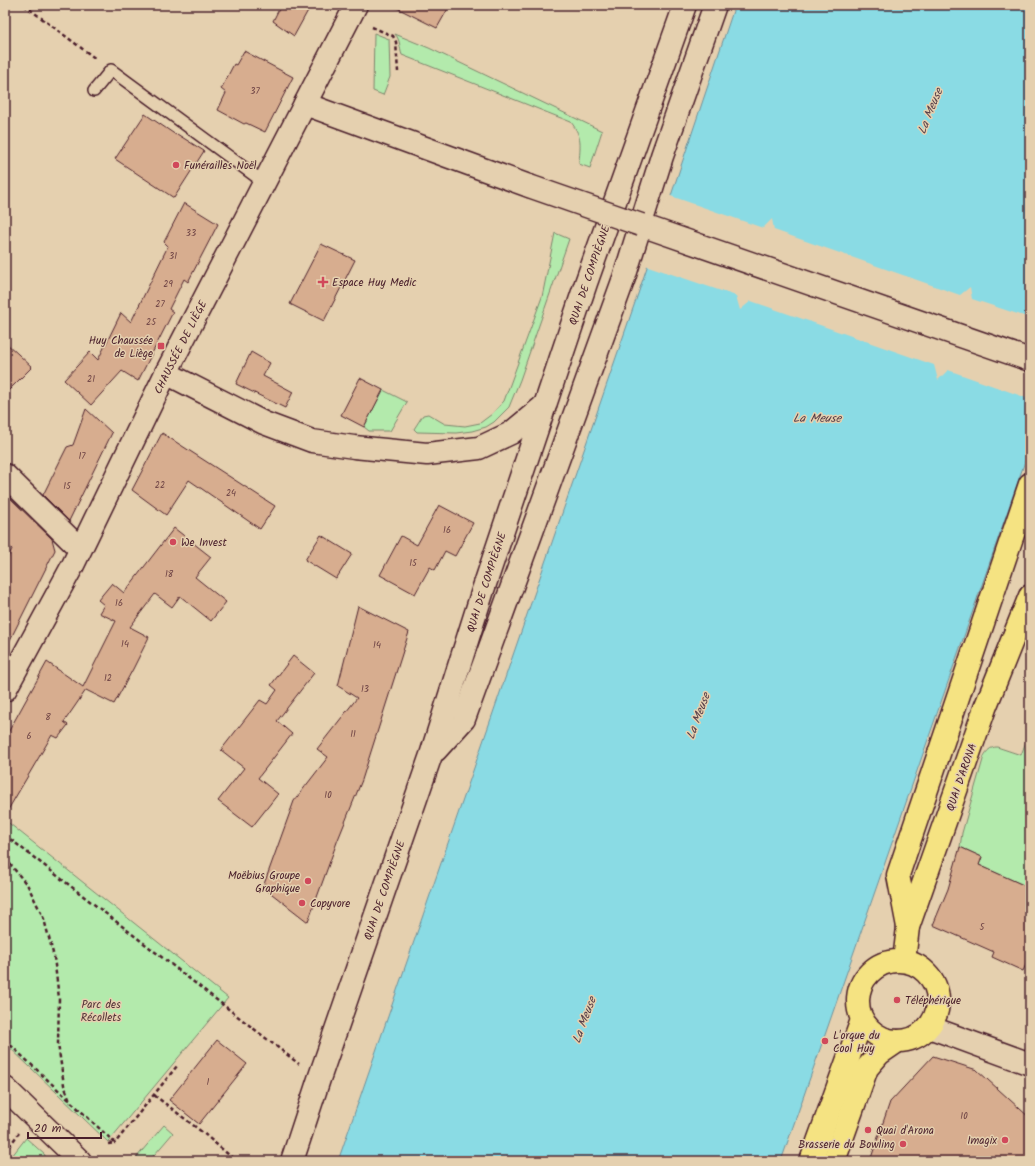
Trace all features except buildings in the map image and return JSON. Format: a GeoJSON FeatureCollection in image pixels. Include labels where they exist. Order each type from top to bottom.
{"type":"FeatureCollection","features":[{"type":"Feature","properties":{"kind":"main road"},"geometry":{"type":"LineString","coordinates":[[908,927],[898,875],[1030,484]]}},
{"type":"Feature","properties":{"kind":"main road","name":"QUAI D'ARONA"},"geometry":{"type":"LineString","coordinates":[[904,961],[908,927],[985,708],[1030,596]]}},
{"type":"Feature","properties":{"kind":"main road"},"geometry":{"type":"LineString","coordinates":[[891,961],[904,961],[920,966],[932,979],[938,995],[938,1000],[937,1012],[929,1027],[920,1035],[910,1040],[898,1041],[884,1038],[871,1031],[862,1020],[858,1008],[858,995],[862,983],[869,973],[879,965],[891,961]]}},
{"type":"Feature","properties":{"kind":"main road"},"geometry":{"type":"LineString","coordinates":[[811,1161],[862,1020]]}},
{"type":"Feature","properties":{"kind":"main road"},"geometry":{"type":"LineString","coordinates":[[834,1161],[867,1068],[879,1054],[898,1041]]}},
{"type":"Feature","properties":{"kind":"street","name":"CHAUSSÉE DE LIÈGE"},"geometry":{"type":"LineString","coordinates":[[5,690],[73,565],[166,373],[356,5]]}},
{"type":"Feature","properties":{"kind":"street","name":"QUAI DE COMPIÈGNE"},"geometry":{"type":"LineString","coordinates":[[292,1161],[431,755],[483,590],[586,283],[685,5]]}},
{"type":"Feature","properties":{"kind":"street"},"geometry":{"type":"LineString","coordinates":[[431,755],[464,718],[624,278],[662,156],[715,5]]}},
{"type":"Feature","properties":{"kind":"street"},"geometry":{"type":"LineString","coordinates":[[305,104],[529,186],[1030,360]]}},
{"type":"Feature","properties":{"kind":"street"},"geometry":{"type":"LineString","coordinates":[[166,373],[264,423],[312,441],[354,447],[426,454],[479,448],[511,433],[545,405]]}},
{"type":"Feature","properties":{"kind":"street"},"geometry":{"type":"LineString","coordinates":[[5,475],[80,549]]}},
{"type":"Feature","properties":{"kind":"street"},"geometry":{"type":"LineString","coordinates":[[929,1027],[1030,1064]]}},
{"type":"Feature","properties":{"kind":"street"},"geometry":{"type":"LineString","coordinates":[[5,1088],[71,1158]]}},
{"type":"Feature","properties":{"kind":"lane"},"geometry":{"type":"LineString","coordinates":[[94,91],[111,70],[265,183]]}},
{"type":"Feature","properties":{"kind":"path"},"geometry":{"type":"LineString","coordinates":[[24,5],[111,70]]}},
{"type":"Feature","properties":{"kind":"path"},"geometry":{"type":"LineString","coordinates":[[368,25],[393,36],[396,42],[398,72]]}},
{"type":"Feature","properties":{"kind":"path"},"geometry":{"type":"LineString","coordinates":[[5,835],[319,1079]]}},
{"type":"Feature","properties":{"kind":"path"},"geometry":{"type":"LineString","coordinates":[[5,858],[28,886],[44,919],[54,957],[59,998],[59,1051],[64,1085],[71,1103]]}},
{"type":"Feature","properties":{"kind":"path"},"geometry":{"type":"LineString","coordinates":[[5,1040],[115,1143]]}},
{"type":"Feature","properties":{"kind":"path"},"geometry":{"type":"LineString","coordinates":[[108,1144],[115,1143],[177,1066]]}},
{"type":"Feature","properties":{"kind":"path"},"geometry":{"type":"LineString","coordinates":[[154,1095],[202,1132],[236,1161]]}},
{"type":"Feature","properties":{"kind":"path"},"geometry":{"type":"LineString","coordinates":[[5,1152],[22,1129]]}},
{"type":"Feature","properties":{"kind":"green space"},"geometry":{"type":"Polygon","coordinates":[[[374,33],[389,39],[390,77],[383,95],[373,91],[374,33]]]}},
{"type":"Feature","properties":{"kind":"green space"},"geometry":{"type":"Polygon","coordinates":[[[395,34],[429,48],[602,131],[590,168],[579,164],[580,142],[571,122],[402,55],[399,42],[395,34]]]}},
{"type":"Feature","properties":{"kind":"green space"},"geometry":{"type":"Polygon","coordinates":[[[555,233],[569,239],[520,380],[509,407],[494,422],[486,427],[472,431],[456,433],[417,432],[414,429],[423,415],[428,414],[445,424],[465,426],[480,423],[492,414],[504,401],[542,297],[555,233]]]}},
{"type":"Feature","properties":{"kind":"green space"},"geometry":{"type":"Polygon","coordinates":[[[383,390],[407,402],[390,431],[369,431],[364,427],[383,390]]]}},
{"type":"Feature","properties":{"kind":"green space"},"geometry":{"type":"Polygon","coordinates":[[[1030,731],[1030,888],[979,865],[982,857],[960,847],[962,833],[986,752],[997,747],[1021,755],[1030,731]]]}},
{"type":"Feature","properties":{"kind":"green space","name":"Parc des Récollets"},"geometry":{"type":"Polygon","coordinates":[[[5,820],[228,998],[108,1142],[5,1043],[5,820]]]}},
{"type":"Feature","properties":{"kind":"green space"},"geometry":{"type":"Polygon","coordinates":[[[164,1125],[173,1133],[149,1161],[140,1161],[136,1158],[164,1125]]]}},
{"type":"Feature","properties":{"kind":"green space"},"geometry":{"type":"Polygon","coordinates":[[[26,1138],[45,1155],[44,1161],[8,1161],[26,1138]]]}},
{"type":"Feature","properties":{"kind":"water","name":"La Meuse"},"geometry":{"type":"Polygon","coordinates":[[[735,5],[1030,5],[1030,447],[781,1161],[338,1161],[639,291],[735,5]]]}},
{"type":"Feature","properties":{"kind":"pier"},"geometry":{"type":"Polygon","coordinates":[[[668,195],[763,228],[772,219],[774,230],[960,295],[970,287],[972,299],[1030,318],[1030,399],[948,370],[938,380],[934,365],[751,301],[740,310],[736,296],[645,265],[668,195]]]}},
{"type":"Feature","properties":{"kind":"place","name":"Funérailles Noël"},"geometry":{"type":"Point","coordinates":[176,165]}},
{"type":"Feature","properties":{"kind":"place","name":"Espace Huy Medic"},"geometry":{"type":"Point","coordinates":[323,282]}},
{"type":"Feature","properties":{"kind":"place","name":"Huy Chaussée de Liège"},"geometry":{"type":"Point","coordinates":[161,346]}},
{"type":"Feature","properties":{"kind":"place","name":"We Invest"},"geometry":{"type":"Point","coordinates":[173,542]}},
{"type":"Feature","properties":{"kind":"place","name":"Moëbius Groupe Graphique"},"geometry":{"type":"Point","coordinates":[308,881]}},
{"type":"Feature","properties":{"kind":"place","name":"Copyvore"},"geometry":{"type":"Point","coordinates":[302,903]}},
{"type":"Feature","properties":{"kind":"place","name":"Téléphérique"},"geometry":{"type":"Point","coordinates":[897,1000]}},
{"type":"Feature","properties":{"kind":"place","name":"L'orque du Cool Huy"},"geometry":{"type":"Point","coordinates":[825,1041]}},
{"type":"Feature","properties":{"kind":"place","name":"Quai d'Arona"},"geometry":{"type":"Point","coordinates":[868,1130]}},
{"type":"Feature","properties":{"kind":"place","name":"Imagix"},"geometry":{"type":"Point","coordinates":[1005,1140]}},
{"type":"Feature","properties":{"kind":"place","name":"Brasserie du Bowling"},"geometry":{"type":"Point","coordinates":[903,1144]}}]}
